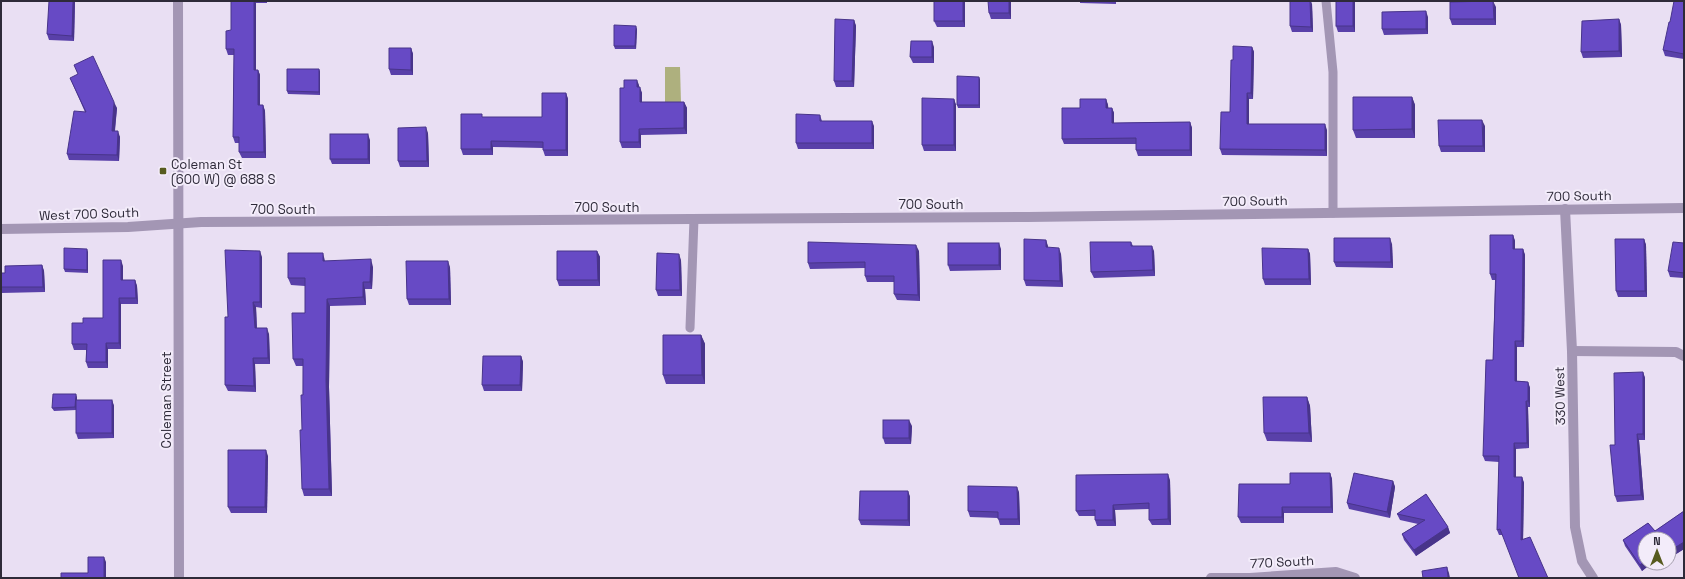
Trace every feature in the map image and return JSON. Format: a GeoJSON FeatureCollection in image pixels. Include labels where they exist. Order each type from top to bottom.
{"type":"FeatureCollection","features":[{"type":"Feature","properties":{"kind":"street","name":"Coleman Street"},"geometry":{"type":"LineString","coordinates":[[178,1],[178,578]]}},
{"type":"Feature","properties":{"kind":"street","name":"700 South"},"geometry":{"type":"LineString","coordinates":[[178,223],[1333,213],[1684,208]]}},
{"type":"Feature","properties":{"kind":"street","name":"330 West"},"geometry":{"type":"LineString","coordinates":[[1565,209],[1572,351],[1576,527],[1582,561],[1592,578]]}},
{"type":"Feature","properties":{"kind":"street","name":"West 700 South"},"geometry":{"type":"LineString","coordinates":[[1,229],[128,227],[178,223]]}},
{"type":"Feature","properties":{"kind":"street"},"geometry":{"type":"LineString","coordinates":[[1572,351],[1676,352],[1684,356]]}},
{"type":"Feature","properties":{"kind":"street","name":"770 South"},"geometry":{"type":"LineString","coordinates":[[1211,578],[1250,578],[1336,572],[1355,578]]}},
{"type":"Feature","properties":{"kind":"lane"},"geometry":{"type":"LineString","coordinates":[[1326,1],[1333,72],[1333,213]]}},
{"type":"Feature","properties":{"kind":"lane"},"geometry":{"type":"LineString","coordinates":[[690,328],[694,219]]}},
{"type":"Feature","properties":{"kind":"shaded area"},"geometry":{"type":"Polygon","coordinates":[[[665,67],[680,67],[681,103],[665,103],[665,67]]]}},
{"type":"Feature","properties":{"kind":"building"},"geometry":{"type":"Polygon","coordinates":[[[49,1],[73,1],[72,36],[47,34],[49,1]]]}},
{"type":"Feature","properties":{"kind":"building"},"geometry":{"type":"Polygon","coordinates":[[[231,1],[254,1],[254,70],[258,70],[258,105],[263,105],[264,152],[239,152],[239,137],[233,137],[234,49],[226,49],[226,31],[231,30],[231,1]]]}},
{"type":"Feature","properties":{"kind":"building"},"geometry":{"type":"Polygon","coordinates":[[[934,1],[963,1],[963,21],[934,21],[934,1]]]}},
{"type":"Feature","properties":{"kind":"building"},"geometry":{"type":"Polygon","coordinates":[[[988,1],[1009,1],[1009,13],[989,13],[988,1]]]}},
{"type":"Feature","properties":{"kind":"building"},"geometry":{"type":"Polygon","coordinates":[[[1290,1],[1310,1],[1311,27],[1290,26],[1290,1]]]}},
{"type":"Feature","properties":{"kind":"building"},"geometry":{"type":"Polygon","coordinates":[[[1336,1],[1353,1],[1353,26],[1336,26],[1336,1]]]}},
{"type":"Feature","properties":{"kind":"building"},"geometry":{"type":"Polygon","coordinates":[[[1493,1],[1494,19],[1450,19],[1450,2],[1493,1]]]}},
{"type":"Feature","properties":{"kind":"building"},"geometry":{"type":"Polygon","coordinates":[[[1674,1],[1684,1],[1684,54],[1663,50],[1674,1]]]}},
{"type":"Feature","properties":{"kind":"building"},"geometry":{"type":"Polygon","coordinates":[[[1426,11],[1426,29],[1382,29],[1382,12],[1426,11]]]}},
{"type":"Feature","properties":{"kind":"building"},"geometry":{"type":"Polygon","coordinates":[[[835,19],[854,20],[852,81],[834,81],[835,19]]]}},
{"type":"Feature","properties":{"kind":"building"},"geometry":{"type":"Polygon","coordinates":[[[1619,19],[1619,51],[1581,52],[1582,21],[1619,19]]]}},
{"type":"Feature","properties":{"kind":"building"},"geometry":{"type":"Polygon","coordinates":[[[614,25],[636,26],[635,46],[614,46],[614,25]]]}},
{"type":"Feature","properties":{"kind":"building"},"geometry":{"type":"Polygon","coordinates":[[[911,41],[932,41],[932,57],[910,57],[911,41]]]}},
{"type":"Feature","properties":{"kind":"building"},"geometry":{"type":"Polygon","coordinates":[[[1233,46],[1252,47],[1251,93],[1247,93],[1247,124],[1325,124],[1325,150],[1220,149],[1221,112],[1230,112],[1231,60],[1233,60],[1233,46]]]}},
{"type":"Feature","properties":{"kind":"building"},"geometry":{"type":"Polygon","coordinates":[[[389,48],[411,48],[411,70],[389,69],[389,48]]]}},
{"type":"Feature","properties":{"kind":"building"},"geometry":{"type":"Polygon","coordinates":[[[93,56],[114,102],[112,131],[118,131],[117,155],[67,154],[74,111],[86,112],[70,78],[78,74],[74,65],[93,56]]]}},
{"type":"Feature","properties":{"kind":"building"},"geometry":{"type":"Polygon","coordinates":[[[287,69],[319,69],[319,92],[287,91],[287,69]]]}},
{"type":"Feature","properties":{"kind":"building"},"geometry":{"type":"Polygon","coordinates":[[[957,76],[979,77],[979,105],[957,105],[957,76]]]}},
{"type":"Feature","properties":{"kind":"building"},"geometry":{"type":"Polygon","coordinates":[[[624,80],[637,80],[637,87],[640,87],[640,102],[684,102],[684,128],[639,129],[639,142],[620,142],[620,88],[624,88],[624,80]]]}},
{"type":"Feature","properties":{"kind":"building"},"geometry":{"type":"Polygon","coordinates":[[[542,93],[566,93],[566,150],[543,150],[543,142],[491,141],[491,149],[461,149],[461,114],[482,114],[482,117],[542,117],[542,93]]]}},
{"type":"Feature","properties":{"kind":"building"},"geometry":{"type":"Polygon","coordinates":[[[1353,97],[1412,97],[1412,129],[1353,130],[1353,97]]]}},
{"type":"Feature","properties":{"kind":"building"},"geometry":{"type":"Polygon","coordinates":[[[922,98],[954,99],[954,145],[922,145],[922,98]]]}},
{"type":"Feature","properties":{"kind":"building"},"geometry":{"type":"Polygon","coordinates":[[[1080,99],[1106,99],[1106,108],[1112,108],[1112,123],[1190,122],[1190,150],[1136,150],[1136,138],[1062,139],[1062,108],[1080,108],[1080,99]]]}},
{"type":"Feature","properties":{"kind":"building"},"geometry":{"type":"Polygon","coordinates":[[[796,114],[820,115],[820,121],[872,121],[872,143],[796,143],[796,114]]]}},
{"type":"Feature","properties":{"kind":"building"},"geometry":{"type":"Polygon","coordinates":[[[1438,120],[1482,120],[1483,146],[1439,146],[1438,120]]]}},
{"type":"Feature","properties":{"kind":"building"},"geometry":{"type":"Polygon","coordinates":[[[426,127],[427,161],[398,161],[398,128],[426,127]]]}},
{"type":"Feature","properties":{"kind":"building"},"geometry":{"type":"Polygon","coordinates":[[[330,134],[368,134],[368,159],[330,159],[330,134]]]}},
{"type":"Feature","properties":{"kind":"building"},"geometry":{"type":"Polygon","coordinates":[[[1490,235],[1513,235],[1513,249],[1523,249],[1522,341],[1515,341],[1515,381],[1528,382],[1528,401],[1526,401],[1527,443],[1514,443],[1514,477],[1522,477],[1521,540],[1530,537],[1548,578],[1519,578],[1500,529],[1497,530],[1499,456],[1483,456],[1486,360],[1493,360],[1496,274],[1490,274],[1490,235]]]}},
{"type":"Feature","properties":{"kind":"building"},"geometry":{"type":"Polygon","coordinates":[[[1334,238],[1390,238],[1391,262],[1334,262],[1334,238]]]}},
{"type":"Feature","properties":{"kind":"building"},"geometry":{"type":"Polygon","coordinates":[[[1024,239],[1046,240],[1046,247],[1059,248],[1060,281],[1024,280],[1024,239]]]}},
{"type":"Feature","properties":{"kind":"building"},"geometry":{"type":"Polygon","coordinates":[[[1615,239],[1644,239],[1645,291],[1616,291],[1615,239]]]}},
{"type":"Feature","properties":{"kind":"building"},"geometry":{"type":"Polygon","coordinates":[[[808,242],[916,245],[918,295],[894,294],[894,276],[865,276],[865,262],[808,263],[808,242]]]}},
{"type":"Feature","properties":{"kind":"building"},"geometry":{"type":"Polygon","coordinates":[[[1090,242],[1131,242],[1131,246],[1152,246],[1153,270],[1091,272],[1090,242]]]}},
{"type":"Feature","properties":{"kind":"building"},"geometry":{"type":"Polygon","coordinates":[[[1673,242],[1684,243],[1684,273],[1668,271],[1673,242]]]}},
{"type":"Feature","properties":{"kind":"building"},"geometry":{"type":"Polygon","coordinates":[[[948,243],[999,243],[999,265],[948,265],[948,243]]]}},
{"type":"Feature","properties":{"kind":"building"},"geometry":{"type":"Polygon","coordinates":[[[64,248],[87,249],[87,270],[64,269],[64,248]]]}},
{"type":"Feature","properties":{"kind":"building"},"geometry":{"type":"Polygon","coordinates":[[[1262,248],[1308,249],[1309,279],[1263,279],[1262,248]]]}},
{"type":"Feature","properties":{"kind":"building"},"geometry":{"type":"Polygon","coordinates":[[[225,250],[260,251],[260,302],[253,302],[255,328],[267,328],[268,358],[253,358],[254,386],[225,385],[225,317],[228,317],[225,250]]]}},
{"type":"Feature","properties":{"kind":"building"},"geometry":{"type":"Polygon","coordinates":[[[557,251],[597,251],[598,280],[557,280],[557,251]]]}},
{"type":"Feature","properties":{"kind":"building"},"geometry":{"type":"Polygon","coordinates":[[[288,253],[323,253],[323,261],[371,259],[370,282],[363,282],[363,297],[327,299],[326,380],[329,489],[302,489],[300,430],[302,430],[301,395],[303,395],[303,359],[293,359],[292,313],[305,313],[305,278],[288,278],[288,253]]]}},
{"type":"Feature","properties":{"kind":"building"},"geometry":{"type":"Polygon","coordinates":[[[657,253],[679,254],[680,290],[656,290],[657,253]]]}},
{"type":"Feature","properties":{"kind":"building"},"geometry":{"type":"Polygon","coordinates":[[[103,260],[121,260],[121,280],[135,280],[136,298],[119,298],[119,343],[106,343],[106,362],[86,362],[87,344],[72,344],[72,323],[83,323],[83,318],[103,318],[103,260]]]}},
{"type":"Feature","properties":{"kind":"building"},"geometry":{"type":"Polygon","coordinates":[[[406,261],[448,261],[449,299],[407,299],[406,261]]]}},
{"type":"Feature","properties":{"kind":"building"},"geometry":{"type":"Polygon","coordinates":[[[42,265],[43,287],[1,287],[1,273],[5,273],[5,266],[42,265]]]}},
{"type":"Feature","properties":{"kind":"building"},"geometry":{"type":"Polygon","coordinates":[[[663,335],[701,335],[702,375],[663,375],[663,335]]]}},
{"type":"Feature","properties":{"kind":"building"},"geometry":{"type":"Polygon","coordinates":[[[483,356],[521,356],[520,385],[482,385],[483,356]]]}},
{"type":"Feature","properties":{"kind":"building"},"geometry":{"type":"Polygon","coordinates":[[[1643,372],[1643,434],[1637,434],[1641,495],[1615,496],[1610,445],[1615,445],[1614,373],[1643,372]]]}},
{"type":"Feature","properties":{"kind":"building"},"geometry":{"type":"Polygon","coordinates":[[[53,394],[76,394],[75,407],[52,408],[53,394]]]}},
{"type":"Feature","properties":{"kind":"building"},"geometry":{"type":"Polygon","coordinates":[[[1263,397],[1307,397],[1309,433],[1264,433],[1263,397]]]}},
{"type":"Feature","properties":{"kind":"building"},"geometry":{"type":"Polygon","coordinates":[[[76,400],[112,400],[112,433],[76,433],[76,400]]]}},
{"type":"Feature","properties":{"kind":"building"},"geometry":{"type":"Polygon","coordinates":[[[883,420],[909,420],[909,438],[883,438],[883,420]]]}},
{"type":"Feature","properties":{"kind":"building"},"geometry":{"type":"Polygon","coordinates":[[[228,450],[266,450],[265,507],[228,507],[228,450]]]}},
{"type":"Feature","properties":{"kind":"building"},"geometry":{"type":"Polygon","coordinates":[[[1290,473],[1330,473],[1331,507],[1282,507],[1282,517],[1238,517],[1239,484],[1290,484],[1290,473]]]}},
{"type":"Feature","properties":{"kind":"building"},"geometry":{"type":"Polygon","coordinates":[[[1354,473],[1393,481],[1387,512],[1347,503],[1354,473]]]}},
{"type":"Feature","properties":{"kind":"building"},"geometry":{"type":"Polygon","coordinates":[[[1168,474],[1168,519],[1149,520],[1149,503],[1113,505],[1113,520],[1095,520],[1095,510],[1076,511],[1076,475],[1168,474]]]}},
{"type":"Feature","properties":{"kind":"building"},"geometry":{"type":"Polygon","coordinates":[[[968,486],[1017,487],[1018,519],[998,519],[998,512],[968,511],[968,486]]]}},
{"type":"Feature","properties":{"kind":"building"},"geometry":{"type":"Polygon","coordinates":[[[860,491],[908,491],[908,520],[859,520],[860,491]]]}},
{"type":"Feature","properties":{"kind":"building"},"geometry":{"type":"Polygon","coordinates":[[[1426,494],[1448,527],[1414,550],[1402,534],[1425,520],[1397,514],[1426,494]]]}},
{"type":"Feature","properties":{"kind":"building"},"geometry":{"type":"Polygon","coordinates":[[[1684,511],[1684,542],[1677,546],[1677,531],[1655,531],[1684,511]]]}},
{"type":"Feature","properties":{"kind":"building"},"geometry":{"type":"Polygon","coordinates":[[[1648,523],[1655,531],[1637,531],[1637,561],[1623,540],[1648,523]]]}},
{"type":"Feature","properties":{"kind":"building"},"geometry":{"type":"Polygon","coordinates":[[[88,557],[104,557],[104,578],[61,578],[61,573],[88,573],[88,557]]]}},
{"type":"Feature","properties":{"kind":"building"},"geometry":{"type":"Polygon","coordinates":[[[1447,567],[1448,578],[1423,578],[1422,571],[1447,567]]]}},
{"type":"Feature","properties":{"kind":"place","name":"Coleman St (600 W) @ 688 S"},"geometry":{"type":"Point","coordinates":[163,171]}}]}
